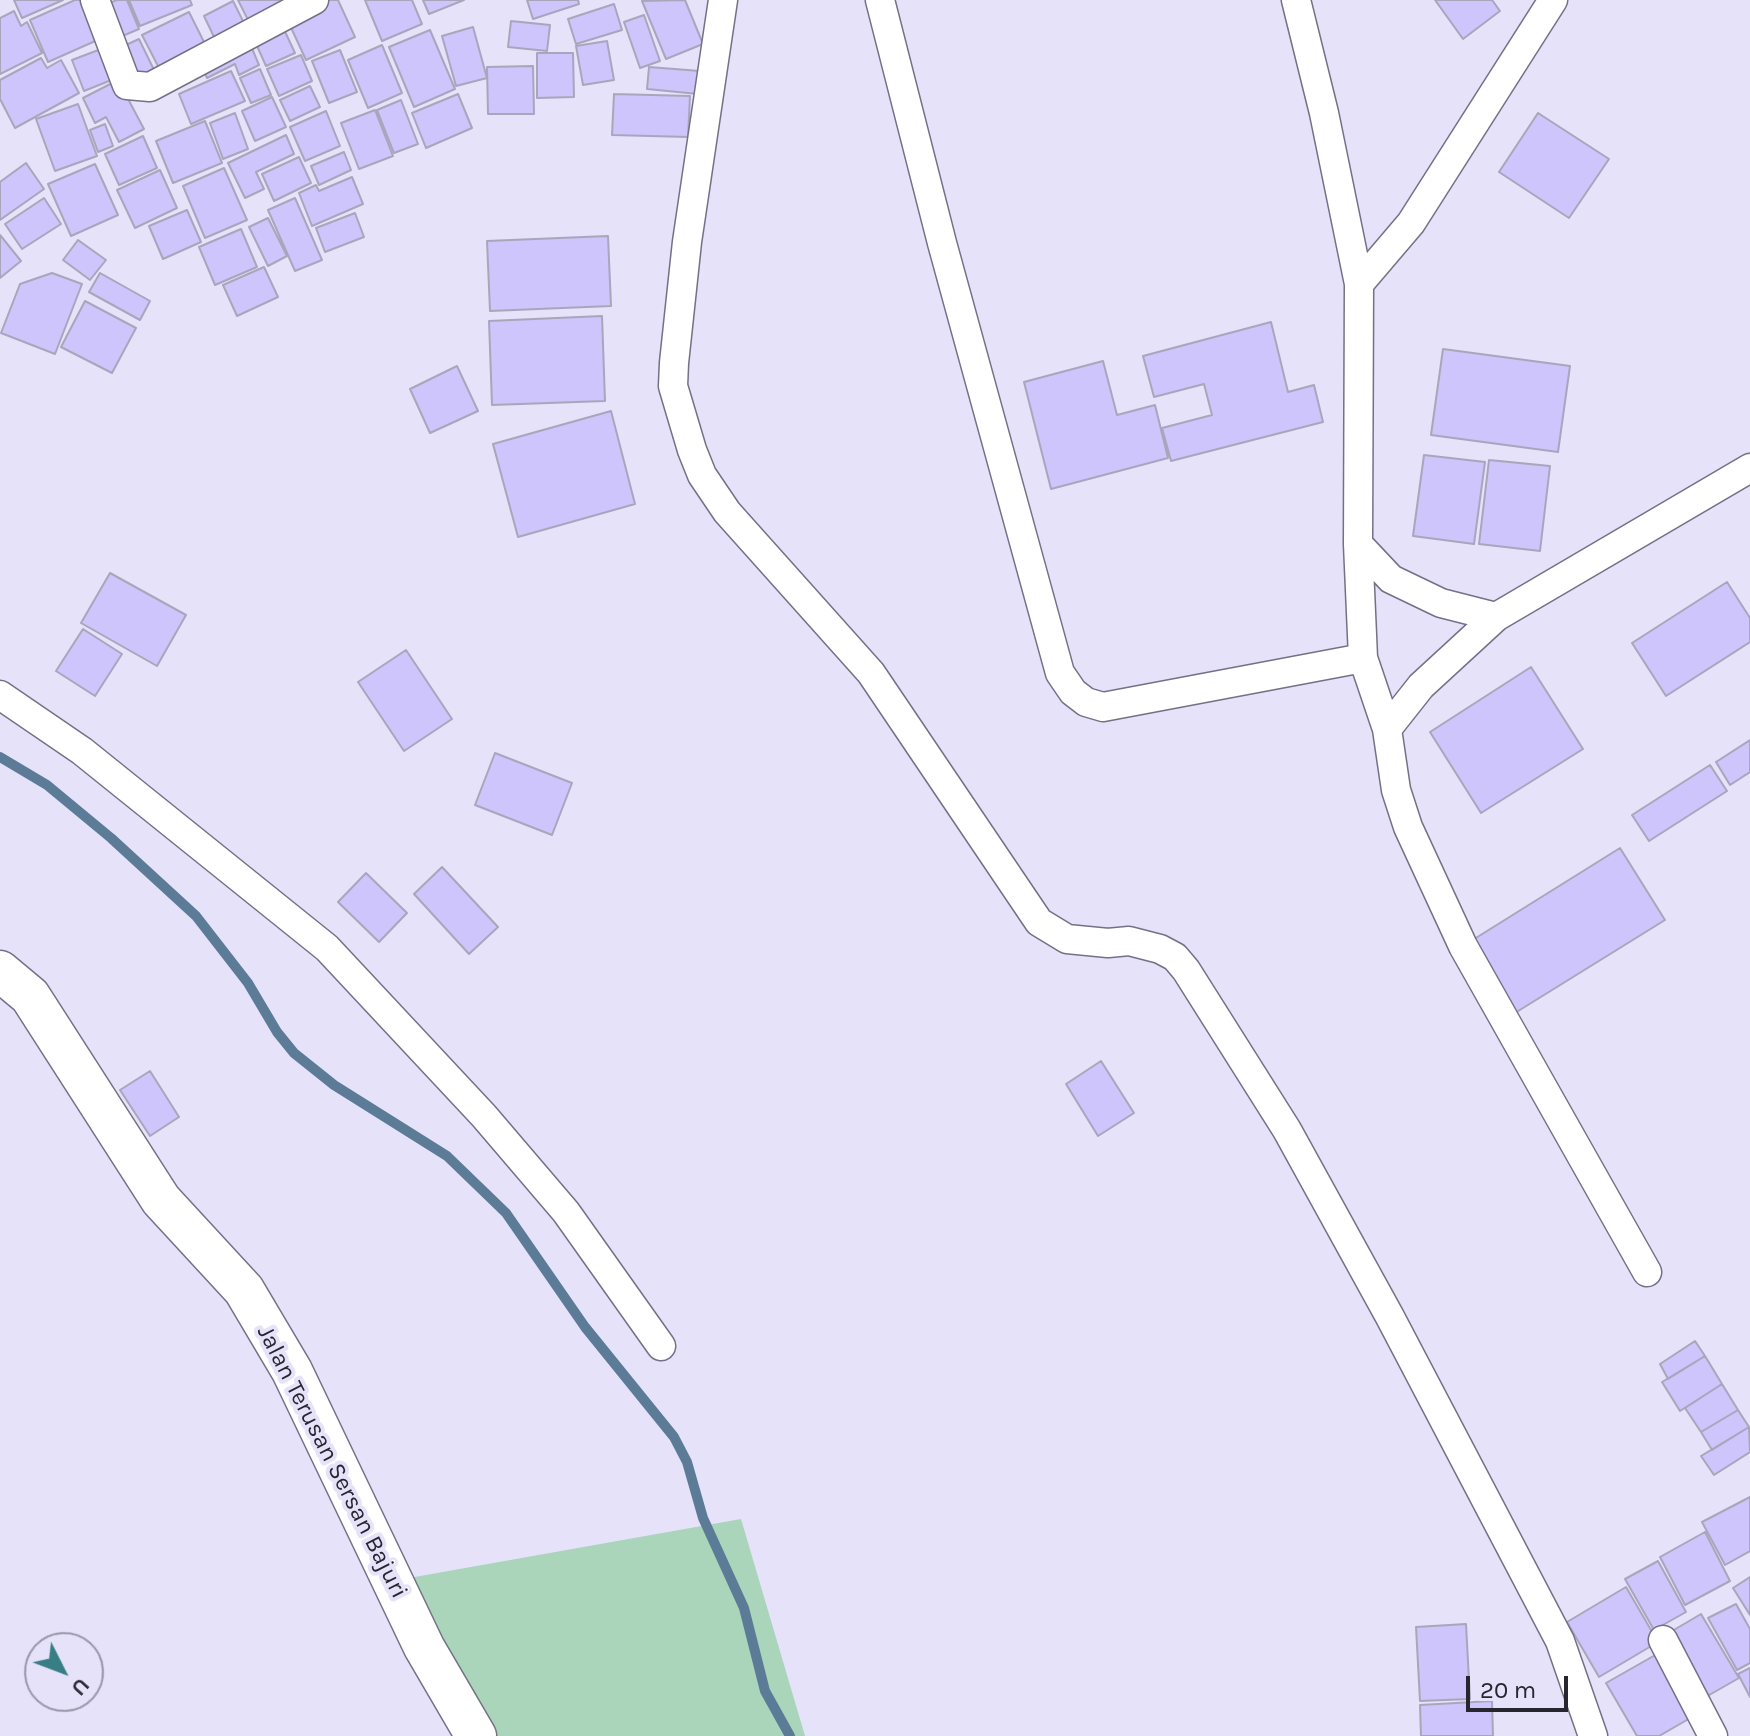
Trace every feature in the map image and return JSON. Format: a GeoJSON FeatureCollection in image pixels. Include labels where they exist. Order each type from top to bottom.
{"type":"FeatureCollection","features":[{"type":"Feature","properties":{"kind":"main road","name":"Jalan Terusan Sersan Bajuri"},"geometry":{"type":"LineString","coordinates":[[0,971],[30,996],[161,1200],[244,1290],[292,1371],[424,1647],[476,1736]]}},
{"type":"Feature","properties":{"kind":"street"},"geometry":{"type":"LineString","coordinates":[[95,0],[127,85],[150,87],[314,0]]}},
{"type":"Feature","properties":{"kind":"street"},"geometry":{"type":"LineString","coordinates":[[723,0],[687,242],[674,363],[673,386],[702,475],[727,512],[871,673],[1039,922],[1067,939],[1108,943],[1129,941],[1160,949],[1175,957],[1186,970],[1287,1130],[1390,1317],[1560,1641],[1593,1736]]}},
{"type":"Feature","properties":{"kind":"street"},"geometry":{"type":"LineString","coordinates":[[880,0],[942,243],[1060,673],[1073,692],[1086,702],[1103,707],[1363,658]]}},
{"type":"Feature","properties":{"kind":"street"},"geometry":{"type":"LineString","coordinates":[[1296,0],[1324,113],[1359,284],[1358,544],[1363,658],[1387,729],[1396,790],[1408,827],[1463,946],[1647,1272]]}},
{"type":"Feature","properties":{"kind":"street"},"geometry":{"type":"LineString","coordinates":[[1359,284],[1411,223],[1553,0]]}},
{"type":"Feature","properties":{"kind":"street"},"geometry":{"type":"LineString","coordinates":[[1387,729],[1421,686],[1496,617],[1750,468]]}},
{"type":"Feature","properties":{"kind":"street"},"geometry":{"type":"LineString","coordinates":[[1358,544],[1391,579],[1441,603],[1496,617]]}},
{"type":"Feature","properties":{"kind":"street"},"geometry":{"type":"LineString","coordinates":[[0,695],[82,751],[327,948],[484,1116],[566,1212],[661,1346]]}},
{"type":"Feature","properties":{"kind":"street"},"geometry":{"type":"LineString","coordinates":[[1663,1640],[1713,1736]]}},
{"type":"Feature","properties":{"kind":"green space"},"geometry":{"type":"Polygon","coordinates":[[[741,1519],[805,1736],[484,1736],[409,1578],[741,1519]]]}},
{"type":"Feature","properties":{"kind":"building"},"geometry":{"type":"Polygon","coordinates":[[[14,0],[63,0],[22,18],[14,0]]]}},
{"type":"Feature","properties":{"kind":"building"},"geometry":{"type":"Polygon","coordinates":[[[75,0],[86,0],[102,38],[48,62],[30,20],[75,0]]]}},
{"type":"Feature","properties":{"kind":"building"},"geometry":{"type":"Polygon","coordinates":[[[127,0],[139,29],[120,37],[107,4],[127,0]]]}},
{"type":"Feature","properties":{"kind":"building"},"geometry":{"type":"Polygon","coordinates":[[[129,0],[190,0],[192,5],[140,26],[129,0]]]}},
{"type":"Feature","properties":{"kind":"building"},"geometry":{"type":"Polygon","coordinates":[[[238,0],[291,0],[249,22],[238,0]]]}},
{"type":"Feature","properties":{"kind":"building"},"geometry":{"type":"Polygon","coordinates":[[[328,0],[338,0],[355,37],[306,60],[287,19],[328,0]]]}},
{"type":"Feature","properties":{"kind":"building"},"geometry":{"type":"Polygon","coordinates":[[[365,0],[412,0],[422,24],[382,41],[365,0]]]}},
{"type":"Feature","properties":{"kind":"building"},"geometry":{"type":"Polygon","coordinates":[[[423,0],[464,0],[429,14],[423,0]]]}},
{"type":"Feature","properties":{"kind":"building"},"geometry":{"type":"Polygon","coordinates":[[[527,0],[578,0],[579,4],[533,19],[527,0]]]}},
{"type":"Feature","properties":{"kind":"building"},"geometry":{"type":"Polygon","coordinates":[[[685,0],[703,44],[666,59],[642,1],[685,0]]]}},
{"type":"Feature","properties":{"kind":"building"},"geometry":{"type":"Polygon","coordinates":[[[1435,0],[1492,0],[1500,11],[1463,39],[1435,0]]]}},
{"type":"Feature","properties":{"kind":"building"},"geometry":{"type":"Polygon","coordinates":[[[233,1],[245,25],[215,39],[204,16],[233,1]]]}},
{"type":"Feature","properties":{"kind":"building"},"geometry":{"type":"Polygon","coordinates":[[[614,4],[622,30],[576,44],[568,19],[614,4]]]}},
{"type":"Feature","properties":{"kind":"building"},"geometry":{"type":"Polygon","coordinates":[[[14,11],[21,26],[27,22],[42,53],[0,74],[0,18],[14,11]]]}},
{"type":"Feature","properties":{"kind":"building"},"geometry":{"type":"Polygon","coordinates":[[[189,12],[205,44],[159,68],[142,35],[189,12]]]}},
{"type":"Feature","properties":{"kind":"building"},"geometry":{"type":"Polygon","coordinates":[[[644,15],[660,61],[640,68],[624,22],[644,15]]]}},
{"type":"Feature","properties":{"kind":"building"},"geometry":{"type":"Polygon","coordinates":[[[511,21],[550,25],[547,51],[508,47],[511,21]]]}},
{"type":"Feature","properties":{"kind":"building"},"geometry":{"type":"Polygon","coordinates":[[[281,23],[295,53],[266,66],[253,37],[281,23]]]}},
{"type":"Feature","properties":{"kind":"building"},"geometry":{"type":"Polygon","coordinates":[[[473,27],[487,78],[456,86],[442,36],[473,27]]]}},
{"type":"Feature","properties":{"kind":"building"},"geometry":{"type":"Polygon","coordinates":[[[430,30],[455,89],[414,107],[389,47],[430,30]]]}},
{"type":"Feature","properties":{"kind":"building"},"geometry":{"type":"Polygon","coordinates":[[[139,39],[154,70],[129,82],[115,50],[139,39]]]}},
{"type":"Feature","properties":{"kind":"building"},"geometry":{"type":"Polygon","coordinates":[[[248,39],[259,65],[239,75],[235,64],[207,78],[200,62],[248,39]]]}},
{"type":"Feature","properties":{"kind":"building"},"geometry":{"type":"Polygon","coordinates":[[[607,41],[614,80],[583,85],[576,46],[607,41]]]}},
{"type":"Feature","properties":{"kind":"building"},"geometry":{"type":"Polygon","coordinates":[[[382,45],[402,93],[368,108],[348,60],[382,45]]]}},
{"type":"Feature","properties":{"kind":"building"},"geometry":{"type":"Polygon","coordinates":[[[101,49],[114,79],[84,91],[72,60],[101,49]]]}},
{"type":"Feature","properties":{"kind":"building"},"geometry":{"type":"Polygon","coordinates":[[[340,50],[357,92],[329,103],[312,61],[340,50]]]}},
{"type":"Feature","properties":{"kind":"building"},"geometry":{"type":"Polygon","coordinates":[[[537,53],[573,53],[574,97],[537,98],[537,53]]]}},
{"type":"Feature","properties":{"kind":"building"},"geometry":{"type":"Polygon","coordinates":[[[301,55],[312,81],[279,96],[267,69],[301,55]]]}},
{"type":"Feature","properties":{"kind":"building"},"geometry":{"type":"Polygon","coordinates":[[[41,58],[47,68],[61,60],[79,93],[15,128],[0,99],[0,80],[41,58]]]}},
{"type":"Feature","properties":{"kind":"building"},"geometry":{"type":"Polygon","coordinates":[[[533,66],[534,114],[488,114],[487,67],[533,66]]]}},
{"type":"Feature","properties":{"kind":"building"},"geometry":{"type":"Polygon","coordinates":[[[649,67],[700,71],[698,94],[647,89],[649,67]]]}},
{"type":"Feature","properties":{"kind":"building"},"geometry":{"type":"Polygon","coordinates":[[[260,69],[271,95],[251,103],[240,78],[260,69]]]}},
{"type":"Feature","properties":{"kind":"building"},"geometry":{"type":"Polygon","coordinates":[[[231,71],[245,101],[191,124],[179,94],[231,71]]]}},
{"type":"Feature","properties":{"kind":"building"},"geometry":{"type":"Polygon","coordinates":[[[118,80],[144,129],[119,142],[106,117],[95,123],[83,98],[118,80]]]}},
{"type":"Feature","properties":{"kind":"building"},"geometry":{"type":"Polygon","coordinates":[[[310,86],[320,107],[290,121],[280,100],[310,86]]]}},
{"type":"Feature","properties":{"kind":"building"},"geometry":{"type":"Polygon","coordinates":[[[458,94],[472,128],[426,148],[412,113],[458,94]]]}},
{"type":"Feature","properties":{"kind":"building"},"geometry":{"type":"Polygon","coordinates":[[[614,94],[690,96],[688,137],[612,135],[614,94]]]}},
{"type":"Feature","properties":{"kind":"building"},"geometry":{"type":"Polygon","coordinates":[[[272,97],[286,127],[255,141],[242,111],[272,97]]]}},
{"type":"Feature","properties":{"kind":"building"},"geometry":{"type":"Polygon","coordinates":[[[401,100],[418,144],[394,153],[377,110],[401,100]]]}},
{"type":"Feature","properties":{"kind":"building"},"geometry":{"type":"Polygon","coordinates":[[[78,104],[97,156],[55,171],[36,119],[78,104]]]}},
{"type":"Feature","properties":{"kind":"building"},"geometry":{"type":"Polygon","coordinates":[[[375,110],[393,156],[359,169],[341,123],[375,110]]]}},
{"type":"Feature","properties":{"kind":"building"},"geometry":{"type":"Polygon","coordinates":[[[326,111],[340,146],[305,161],[290,127],[326,111]]]}},
{"type":"Feature","properties":{"kind":"building"},"geometry":{"type":"Polygon","coordinates":[[[235,113],[248,149],[223,159],[210,123],[235,113]]]}},
{"type":"Feature","properties":{"kind":"building"},"geometry":{"type":"Polygon","coordinates":[[[1538,113],[1609,159],[1569,218],[1499,172],[1538,113]]]}},
{"type":"Feature","properties":{"kind":"building"},"geometry":{"type":"Polygon","coordinates":[[[205,121],[222,163],[173,183],[156,141],[205,121]]]}},
{"type":"Feature","properties":{"kind":"building"},"geometry":{"type":"Polygon","coordinates":[[[105,124],[113,146],[98,152],[90,130],[105,124]]]}},
{"type":"Feature","properties":{"kind":"building"},"geometry":{"type":"Polygon","coordinates":[[[286,135],[294,154],[256,172],[264,189],[245,198],[228,163],[286,135]]]}},
{"type":"Feature","properties":{"kind":"building"},"geometry":{"type":"Polygon","coordinates":[[[143,136],[157,168],[119,185],[105,154],[143,136]]]}},
{"type":"Feature","properties":{"kind":"building"},"geometry":{"type":"Polygon","coordinates":[[[344,152],[351,170],[319,185],[311,166],[344,152]]]}},
{"type":"Feature","properties":{"kind":"building"},"geometry":{"type":"Polygon","coordinates":[[[299,157],[311,183],[274,201],[262,174],[299,157]]]}},
{"type":"Feature","properties":{"kind":"building"},"geometry":{"type":"Polygon","coordinates":[[[26,163],[44,189],[0,220],[0,182],[26,163]]]}},
{"type":"Feature","properties":{"kind":"building"},"geometry":{"type":"Polygon","coordinates":[[[95,164],[118,215],[71,236],[48,184],[95,164]]]}},
{"type":"Feature","properties":{"kind":"building"},"geometry":{"type":"Polygon","coordinates":[[[224,168],[247,220],[205,238],[183,186],[224,168]]]}},
{"type":"Feature","properties":{"kind":"building"},"geometry":{"type":"Polygon","coordinates":[[[160,170],[177,208],[135,228],[117,190],[160,170]]]}},
{"type":"Feature","properties":{"kind":"building"},"geometry":{"type":"Polygon","coordinates":[[[352,177],[363,204],[312,226],[299,193],[316,185],[319,191],[352,177]]]}},
{"type":"Feature","properties":{"kind":"building"},"geometry":{"type":"Polygon","coordinates":[[[44,198],[61,224],[22,249],[5,224],[44,198]]]}},
{"type":"Feature","properties":{"kind":"building"},"geometry":{"type":"Polygon","coordinates":[[[295,198],[322,260],[295,271],[268,210],[295,198]]]}},
{"type":"Feature","properties":{"kind":"building"},"geometry":{"type":"Polygon","coordinates":[[[187,210],[201,242],[163,259],[149,226],[187,210]]]}},
{"type":"Feature","properties":{"kind":"building"},"geometry":{"type":"Polygon","coordinates":[[[355,213],[364,237],[325,252],[316,228],[355,213]]]}},
{"type":"Feature","properties":{"kind":"building"},"geometry":{"type":"Polygon","coordinates":[[[268,218],[287,256],[268,266],[249,227],[268,218]]]}},
{"type":"Feature","properties":{"kind":"building"},"geometry":{"type":"Polygon","coordinates":[[[241,229],[257,267],[215,285],[199,247],[241,229]]]}},
{"type":"Feature","properties":{"kind":"building"},"geometry":{"type":"Polygon","coordinates":[[[0,235],[21,261],[0,278],[0,235]]]}},
{"type":"Feature","properties":{"kind":"building"},"geometry":{"type":"Polygon","coordinates":[[[608,236],[611,306],[490,311],[487,241],[608,236]]]}},
{"type":"Feature","properties":{"kind":"building"},"geometry":{"type":"Polygon","coordinates":[[[78,240],[106,260],[90,280],[63,260],[78,240]]]}},
{"type":"Feature","properties":{"kind":"building"},"geometry":{"type":"Polygon","coordinates":[[[264,267],[278,297],[237,316],[223,285],[264,267]]]}},
{"type":"Feature","properties":{"kind":"building"},"geometry":{"type":"Polygon","coordinates":[[[52,273],[82,284],[55,354],[1,333],[20,284],[52,273]]]}},
{"type":"Feature","properties":{"kind":"building"},"geometry":{"type":"Polygon","coordinates":[[[100,273],[150,301],[140,320],[89,292],[100,273]]]}},
{"type":"Feature","properties":{"kind":"building"},"geometry":{"type":"Polygon","coordinates":[[[85,301],[136,328],[112,373],[61,347],[85,301]]]}},
{"type":"Feature","properties":{"kind":"building"},"geometry":{"type":"Polygon","coordinates":[[[602,316],[605,401],[492,405],[489,321],[602,316]]]}},
{"type":"Feature","properties":{"kind":"building"},"geometry":{"type":"Polygon","coordinates":[[[1271,322],[1288,392],[1314,385],[1323,422],[1171,461],[1162,428],[1212,415],[1204,384],[1154,397],[1143,356],[1271,322]]]}},
{"type":"Feature","properties":{"kind":"building"},"geometry":{"type":"Polygon","coordinates":[[[1443,349],[1570,366],[1558,452],[1431,435],[1443,349]]]}},
{"type":"Feature","properties":{"kind":"building"},"geometry":{"type":"Polygon","coordinates":[[[1103,361],[1117,415],[1155,405],[1168,458],[1051,489],[1024,382],[1103,361]]]}},
{"type":"Feature","properties":{"kind":"building"},"geometry":{"type":"Polygon","coordinates":[[[457,366],[478,411],[430,433],[410,389],[457,366]]]}},
{"type":"Feature","properties":{"kind":"building"},"geometry":{"type":"Polygon","coordinates":[[[611,411],[635,504],[518,537],[493,444],[611,411]]]}},
{"type":"Feature","properties":{"kind":"building"},"geometry":{"type":"Polygon","coordinates":[[[1424,455],[1485,462],[1474,544],[1413,536],[1424,455]]]}},
{"type":"Feature","properties":{"kind":"building"},"geometry":{"type":"Polygon","coordinates":[[[1489,460],[1550,466],[1540,551],[1479,544],[1489,460]]]}},
{"type":"Feature","properties":{"kind":"building"},"geometry":{"type":"Polygon","coordinates":[[[110,573],[186,615],[157,666],[81,623],[110,573]]]}},
{"type":"Feature","properties":{"kind":"building"},"geometry":{"type":"Polygon","coordinates":[[[1727,582],[1750,618],[1750,642],[1666,696],[1632,643],[1727,582]]]}},
{"type":"Feature","properties":{"kind":"building"},"geometry":{"type":"Polygon","coordinates":[[[83,629],[122,654],[95,696],[56,671],[83,629]]]}},
{"type":"Feature","properties":{"kind":"building"},"geometry":{"type":"Polygon","coordinates":[[[406,650],[452,719],[404,751],[358,682],[406,650]]]}},
{"type":"Feature","properties":{"kind":"building"},"geometry":{"type":"Polygon","coordinates":[[[1531,667],[1583,749],[1481,813],[1430,732],[1531,667]]]}},
{"type":"Feature","properties":{"kind":"building"},"geometry":{"type":"Polygon","coordinates":[[[1750,740],[1750,772],[1730,785],[1716,762],[1750,740]]]}},
{"type":"Feature","properties":{"kind":"building"},"geometry":{"type":"Polygon","coordinates":[[[495,753],[572,783],[552,835],[475,805],[495,753]]]}},
{"type":"Feature","properties":{"kind":"building"},"geometry":{"type":"Polygon","coordinates":[[[1710,765],[1727,791],[1649,841],[1632,815],[1710,765]]]}},
{"type":"Feature","properties":{"kind":"building"},"geometry":{"type":"Polygon","coordinates":[[[1620,848],[1665,920],[1515,1013],[1471,941],[1620,848]]]}},
{"type":"Feature","properties":{"kind":"building"},"geometry":{"type":"Polygon","coordinates":[[[442,867],[498,927],[469,954],[414,894],[442,867]]]}},
{"type":"Feature","properties":{"kind":"building"},"geometry":{"type":"Polygon","coordinates":[[[366,873],[407,913],[379,942],[338,902],[366,873]]]}},
{"type":"Feature","properties":{"kind":"building"},"geometry":{"type":"Polygon","coordinates":[[[1101,1061],[1134,1113],[1098,1136],[1066,1084],[1101,1061]]]}},
{"type":"Feature","properties":{"kind":"building"},"geometry":{"type":"Polygon","coordinates":[[[150,1071],[179,1117],[150,1136],[120,1090],[150,1071]]]}},
{"type":"Feature","properties":{"kind":"building"},"geometry":{"type":"Polygon","coordinates":[[[1695,1341],[1705,1356],[1668,1379],[1660,1364],[1695,1341]]]}},
{"type":"Feature","properties":{"kind":"building"},"geometry":{"type":"Polygon","coordinates":[[[1705,1356],[1722,1384],[1680,1411],[1662,1382],[1705,1356]]]}},
{"type":"Feature","properties":{"kind":"building"},"geometry":{"type":"Polygon","coordinates":[[[1722,1384],[1738,1410],[1701,1432],[1685,1408],[1722,1384]]]}},
{"type":"Feature","properties":{"kind":"building"},"geometry":{"type":"Polygon","coordinates":[[[1738,1410],[1749,1427],[1712,1450],[1701,1432],[1738,1410]]]}},
{"type":"Feature","properties":{"kind":"building"},"geometry":{"type":"Polygon","coordinates":[[[1749,1427],[1750,1452],[1714,1475],[1701,1456],[1749,1427]]]}},
{"type":"Feature","properties":{"kind":"building"},"geometry":{"type":"Polygon","coordinates":[[[1750,1497],[1750,1551],[1725,1565],[1702,1522],[1750,1497]]]}},
{"type":"Feature","properties":{"kind":"building"},"geometry":{"type":"Polygon","coordinates":[[[1705,1532],[1730,1581],[1685,1605],[1660,1557],[1705,1532]]]}},
{"type":"Feature","properties":{"kind":"building"},"geometry":{"type":"Polygon","coordinates":[[[1658,1561],[1686,1612],[1654,1630],[1625,1579],[1658,1561]]]}},
{"type":"Feature","properties":{"kind":"building"},"geometry":{"type":"Polygon","coordinates":[[[1750,1577],[1750,1615],[1733,1588],[1750,1577]]]}},
{"type":"Feature","properties":{"kind":"building"},"geometry":{"type":"Polygon","coordinates":[[[1626,1587],[1658,1642],[1599,1677],[1567,1622],[1626,1587]]]}},
{"type":"Feature","properties":{"kind":"building"},"geometry":{"type":"Polygon","coordinates":[[[1736,1604],[1750,1629],[1750,1663],[1737,1670],[1708,1618],[1736,1604]]]}},
{"type":"Feature","properties":{"kind":"building"},"geometry":{"type":"Polygon","coordinates":[[[1701,1614],[1739,1678],[1704,1698],[1667,1634],[1701,1614]]]}},
{"type":"Feature","properties":{"kind":"building"},"geometry":{"type":"Polygon","coordinates":[[[1466,1624],[1470,1699],[1420,1701],[1416,1627],[1466,1624]]]}},
{"type":"Feature","properties":{"kind":"building"},"geometry":{"type":"Polygon","coordinates":[[[1664,1650],[1699,1713],[1659,1736],[1637,1736],[1606,1683],[1664,1650]]]}},
{"type":"Feature","properties":{"kind":"building"},"geometry":{"type":"Polygon","coordinates":[[[1750,1668],[1750,1697],[1738,1674],[1750,1668]]]}},
{"type":"Feature","properties":{"kind":"building"},"geometry":{"type":"Polygon","coordinates":[[[1492,1701],[1493,1736],[1421,1736],[1420,1705],[1492,1701]]]}},
{"type":"Feature","properties":{"kind":"waterway"},"geometry":{"type":"LineString","coordinates":[[0,757],[47,785],[111,838],[196,916],[248,983],[277,1032],[294,1053],[334,1085],[447,1156],[506,1213],[585,1327],[674,1437],[687,1462],[703,1518],[744,1608],[765,1691],[790,1736]]}}]}
